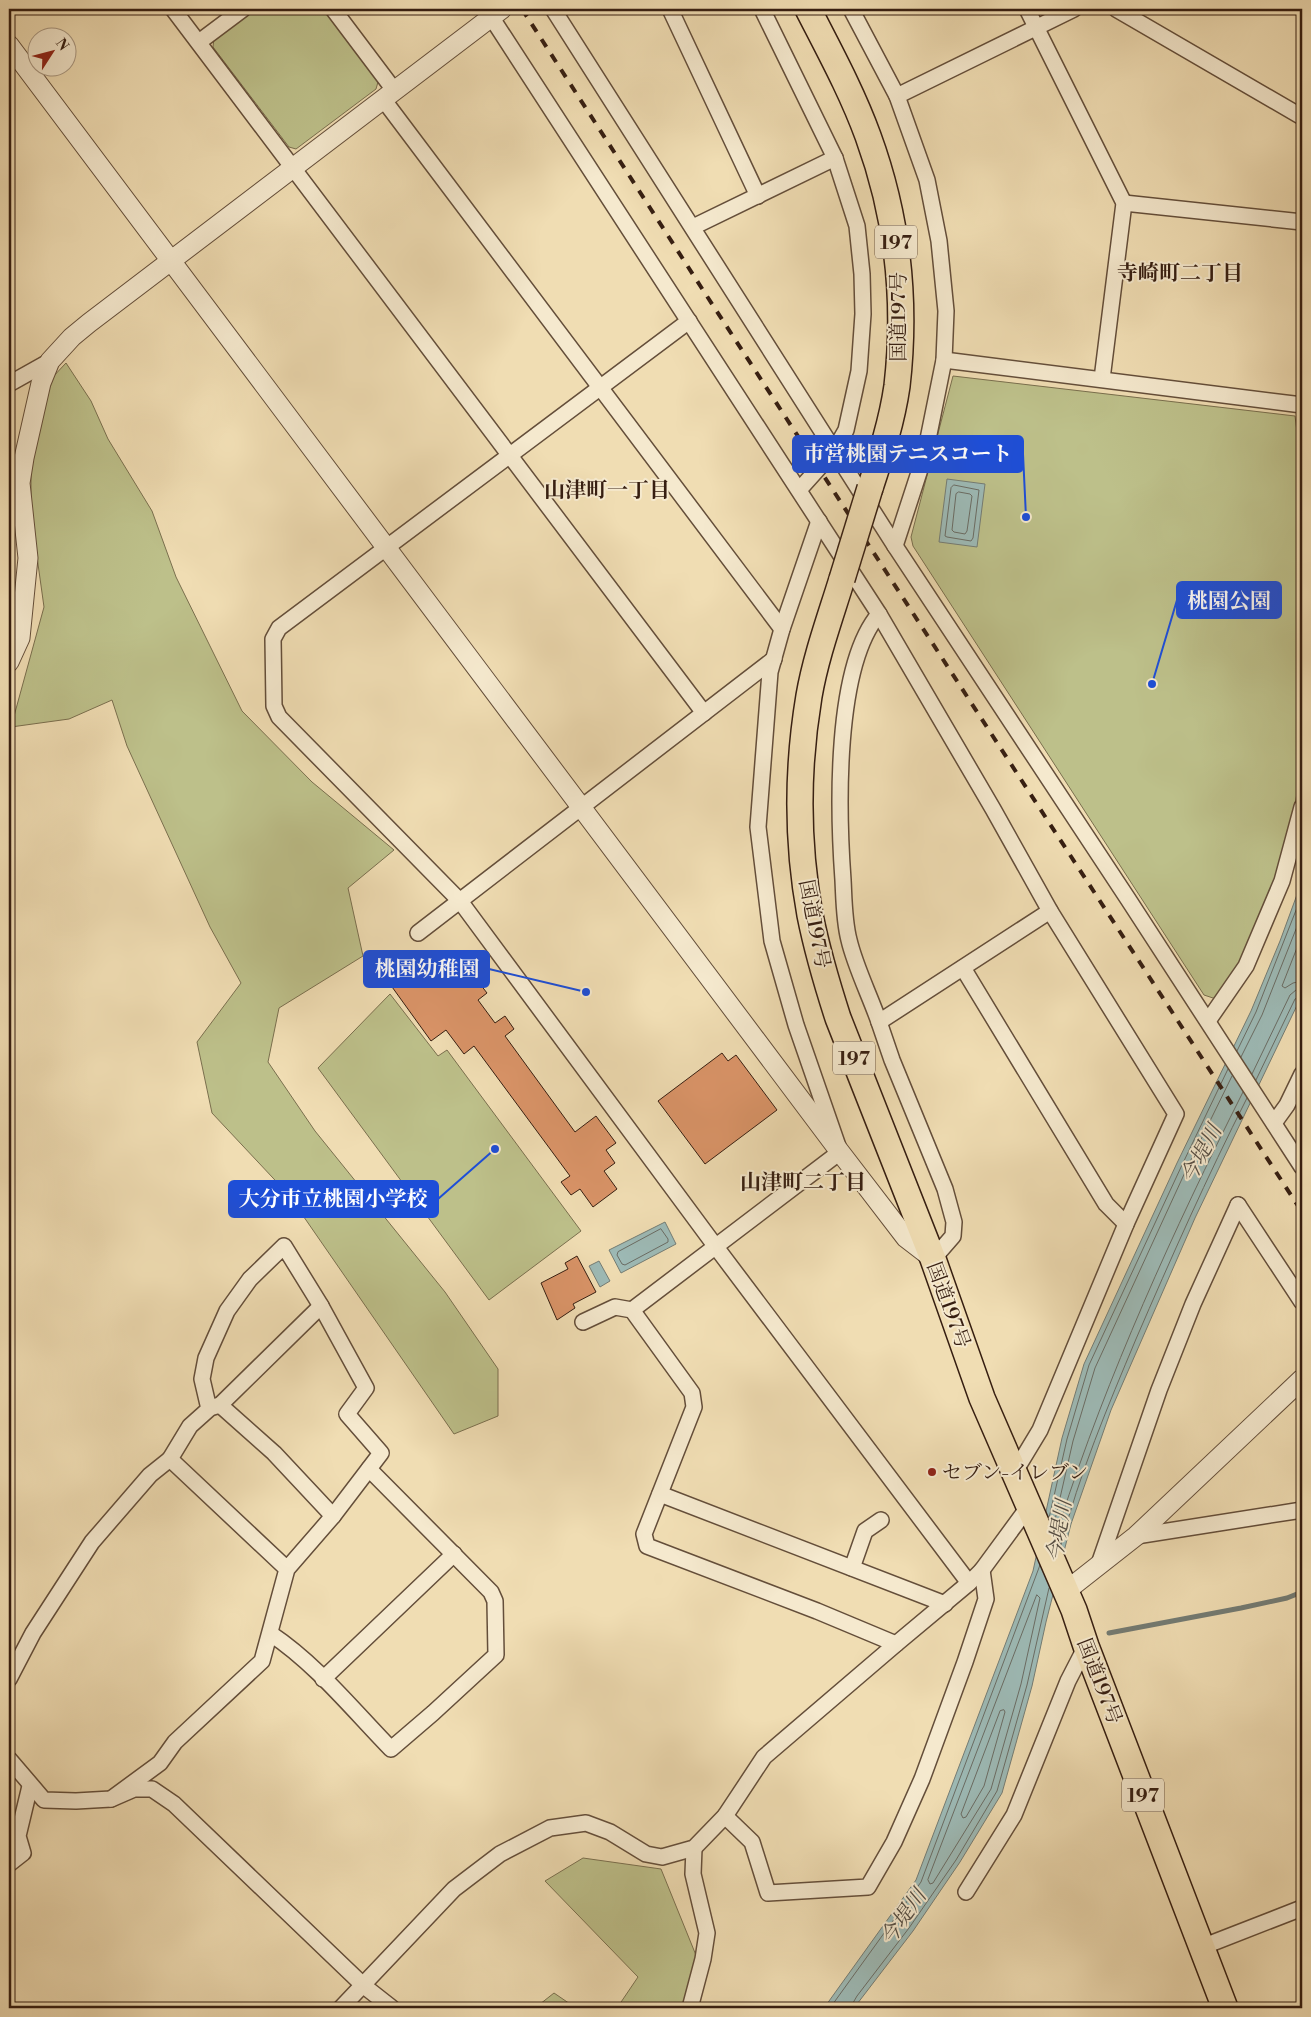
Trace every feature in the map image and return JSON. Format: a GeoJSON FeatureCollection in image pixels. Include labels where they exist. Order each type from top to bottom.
{"type":"FeatureCollection","features":[{"type":"Feature","properties":{"kind":"highway","name":"国道197号"},"geometry":{"type":"LineString","coordinates":[[808,9],[851,95],[868,135],[887,194],[898,254],[902,290],[902,315],[896,386],[888,430],[816,664],[809,695],[803,741],[800,835],[810,914],[838,1018],[933,1259],[982,1398],[1064,1586],[1225,2008]]}},
{"type":"Feature","properties":{"kind":"street"},"geometry":{"type":"LineString","coordinates":[[174,9],[704,712]]}},
{"type":"Feature","properties":{"kind":"street"},"geometry":{"type":"LineString","coordinates":[[199,42],[243,9]]}},
{"type":"Feature","properties":{"kind":"street"},"geometry":{"type":"LineString","coordinates":[[333,9],[389,94],[601,388],[782,629]]}},
{"type":"Feature","properties":{"kind":"street"},"geometry":{"type":"LineString","coordinates":[[553,9],[895,546],[1302,1166]]}},
{"type":"Feature","properties":{"kind":"street"},"geometry":{"type":"LineString","coordinates":[[670,9],[758,196]]}},
{"type":"Feature","properties":{"kind":"street"},"geometry":{"type":"LineString","coordinates":[[762,9],[835,158],[857,226],[862,274],[863,314],[857,380],[846,430],[834,451],[799,490]]}},
{"type":"Feature","properties":{"kind":"street"},"geometry":{"type":"LineString","coordinates":[[851,9],[897,96],[928,180],[939,241],[946,311],[944,360],[925,454],[895,546]]}},
{"type":"Feature","properties":{"kind":"street"},"geometry":{"type":"LineString","coordinates":[[1027,9],[1124,202],[1102,379]]}},
{"type":"Feature","properties":{"kind":"street"},"geometry":{"type":"LineString","coordinates":[[897,96],[1074,9]]}},
{"type":"Feature","properties":{"kind":"street"},"geometry":{"type":"LineString","coordinates":[[1116,9],[1302,117]]}},
{"type":"Feature","properties":{"kind":"street"},"geometry":{"type":"LineString","coordinates":[[9,384],[50,361],[72,337],[389,94],[493,11],[689,321],[880,614],[1050,911],[1176,1114],[1126,1224],[1040,1430],[1014,1473]]}},
{"type":"Feature","properties":{"kind":"street"},"geometry":{"type":"LineString","coordinates":[[9,45],[840,1152],[906,1238],[933,1259],[953,1236],[954,1222],[945,1189],[892,1060],[849,940],[841,853],[840,803],[846,705],[857,655],[869,626],[880,614]]}},
{"type":"Feature","properties":{"kind":"street"},"geometry":{"type":"LineString","coordinates":[[693,227],[835,158]]}},
{"type":"Feature","properties":{"kind":"street"},"geometry":{"type":"LineString","coordinates":[[1124,202],[1302,222]]}},
{"type":"Feature","properties":{"kind":"street"},"geometry":{"type":"LineString","coordinates":[[689,321],[279,628],[273,639],[274,706],[279,718],[460,901],[969,1584]]}},
{"type":"Feature","properties":{"kind":"street"},"geometry":{"type":"LineString","coordinates":[[944,360],[1302,405]]}},
{"type":"Feature","properties":{"kind":"street"},"geometry":{"type":"LineString","coordinates":[[9,662],[20,638],[28,558],[20,483],[41,383],[50,361]]}},
{"type":"Feature","properties":{"kind":"street"},"geometry":{"type":"LineString","coordinates":[[819,522],[782,629],[770,672],[758,827],[772,941],[796,1025],[840,1152]]}},
{"type":"Feature","properties":{"kind":"street"},"geometry":{"type":"LineString","coordinates":[[418,933],[774,659]]}},
{"type":"Feature","properties":{"kind":"street"},"geometry":{"type":"LineString","coordinates":[[1208,1021],[1246,966],[1282,881],[1302,807]]}},
{"type":"Feature","properties":{"kind":"street"},"geometry":{"type":"LineString","coordinates":[[879,1022],[1050,911]]}},
{"type":"Feature","properties":{"kind":"street"},"geometry":{"type":"LineString","coordinates":[[963,968],[1106,1204],[1126,1224]]}},
{"type":"Feature","properties":{"kind":"street"},"geometry":{"type":"LineString","coordinates":[[1274,1123],[1287,1105],[1302,1074]]}},
{"type":"Feature","properties":{"kind":"street"},"geometry":{"type":"LineString","coordinates":[[632,1310],[840,1152]]}},
{"type":"Feature","properties":{"kind":"street"},"geometry":{"type":"LineString","coordinates":[[1098,1567],[1159,1390],[1193,1304],[1238,1205],[1302,1302]]}},
{"type":"Feature","properties":{"kind":"street"},"geometry":{"type":"LineString","coordinates":[[111,1799],[160,1763],[175,1742],[262,1661],[288,1569],[333,1516],[381,1453],[347,1414],[366,1388],[321,1306],[284,1246],[250,1279],[227,1311],[206,1358],[202,1379],[215,1407],[274,1453],[333,1516]]}},
{"type":"Feature","properties":{"kind":"street"},"geometry":{"type":"LineString","coordinates":[[9,1679],[33,1633],[92,1542],[150,1476],[170,1459],[190,1426],[215,1407],[321,1306]]}},
{"type":"Feature","properties":{"kind":"street"},"geometry":{"type":"LineString","coordinates":[[583,1322],[615,1307],[632,1310],[692,1393],[694,1407],[644,1534],[647,1546],[817,1611],[896,1644]]}},
{"type":"Feature","properties":{"kind":"street"},"geometry":{"type":"LineString","coordinates":[[1064,1586],[1098,1567],[1136,1536],[1302,1378]]}},
{"type":"Feature","properties":{"kind":"street"},"geometry":{"type":"LineString","coordinates":[[170,1459],[288,1569]]}},
{"type":"Feature","properties":{"kind":"street"},"geometry":{"type":"LineString","coordinates":[[271,1634],[286,1644],[323,1678],[391,1749],[496,1655],[495,1601],[491,1592],[369,1469]]}},
{"type":"Feature","properties":{"kind":"street"},"geometry":{"type":"LineString","coordinates":[[660,1494],[945,1604]]}},
{"type":"Feature","properties":{"kind":"street"},"geometry":{"type":"LineString","coordinates":[[1136,1536],[1302,1510]]}},
{"type":"Feature","properties":{"kind":"street"},"geometry":{"type":"LineString","coordinates":[[341,2008],[364,1986],[454,1889],[500,1854],[550,1828],[586,1823],[610,1832],[646,1854],[662,1857],[694,1848],[725,1816],[764,1757],[969,1584],[1031,1511]]}},
{"type":"Feature","properties":{"kind":"street"},"geometry":{"type":"LineString","coordinates":[[852,1568],[865,1531],[881,1520]]}},
{"type":"Feature","properties":{"kind":"street"},"geometry":{"type":"LineString","coordinates":[[323,1678],[454,1554]]}},
{"type":"Feature","properties":{"kind":"street"},"geometry":{"type":"LineString","coordinates":[[725,1816],[752,1842],[768,1892],[868,1887],[894,1842],[922,1779],[966,1662],[986,1599],[982,1570]]}},
{"type":"Feature","properties":{"kind":"street"},"geometry":{"type":"LineString","coordinates":[[966,1892],[1014,1815],[1068,1681],[1086,1646]]}},
{"type":"Feature","properties":{"kind":"street"},"geometry":{"type":"LineString","coordinates":[[9,1760],[44,1800],[111,1799],[134,1789],[152,1789],[174,1804],[364,1986],[392,2008]]}},
{"type":"Feature","properties":{"kind":"street"},"geometry":{"type":"LineString","coordinates":[[9,1864],[23,1853],[18,1836],[30,1786]]}},
{"type":"Feature","properties":{"kind":"street"},"geometry":{"type":"LineString","coordinates":[[690,2008],[703,1959],[707,1933],[692,1874],[694,1848]]}},
{"type":"Feature","properties":{"kind":"street"},"geometry":{"type":"LineString","coordinates":[[1202,1947],[1302,1908]]}},
{"type":"Feature","properties":{"kind":"green space"},"geometry":{"type":"Polygon","coordinates":[[[253,9],[323,9],[378,82],[376,89],[296,149],[289,147],[213,47],[214,38],[253,9]]]}},
{"type":"Feature","properties":{"kind":"green space"},"geometry":{"type":"Polygon","coordinates":[[[66,363],[91,401],[108,439],[152,511],[176,577],[242,711],[312,782],[394,850],[348,888],[363,956],[279,1008],[268,1062],[315,1131],[445,1292],[498,1369],[498,1416],[454,1434],[288,1194],[212,1113],[197,1042],[241,983],[210,927],[127,746],[112,700],[69,719],[11,727],[44,607],[31,514],[31,441],[50,380],[66,363]]]}},
{"type":"Feature","properties":{"kind":"green space"},"geometry":{"type":"Polygon","coordinates":[[[953,376],[1295,416],[1302,471],[1302,768],[1288,839],[1252,944],[1216,999],[1204,995],[913,546],[911,537],[953,376]]]}},
{"type":"Feature","properties":{"kind":"green space"},"geometry":{"type":"Polygon","coordinates":[[[390,994],[438,1056],[447,1050],[581,1231],[489,1300],[318,1068],[390,994]]]}},
{"type":"Feature","properties":{"kind":"green space"},"geometry":{"type":"Polygon","coordinates":[[[583,1858],[661,1869],[704,1975],[698,2008],[617,2008],[638,1977],[545,1881],[583,1858]]]}},
{"type":"Feature","properties":{"kind":"green space"},"geometry":{"type":"Polygon","coordinates":[[[554,1993],[576,2008],[535,2008],[554,1993]]]}},
{"type":"Feature","properties":{"kind":"water"},"geometry":{"type":"Polygon","coordinates":[[[947,479],[985,484],[977,547],[939,542],[947,479]]]}},
{"type":"Feature","properties":{"kind":"water","name":"今堤川"},"geometry":{"type":"Polygon","coordinates":[[[1302,881],[1302,995],[1195,1218],[1111,1410],[1071,1524],[1032,1686],[1002,1793],[960,1862],[913,1931],[854,2008],[824,2008],[916,1880],[1033,1571],[1062,1438],[1084,1364],[1177,1163],[1251,1011],[1302,881]]]}},
{"type":"Feature","properties":{"kind":"water"},"geometry":{"type":"Polygon","coordinates":[[[665,1222],[676,1244],[621,1273],[609,1250],[665,1222]]]}},
{"type":"Feature","properties":{"kind":"water"},"geometry":{"type":"Polygon","coordinates":[[[599,1261],[610,1281],[600,1287],[589,1266],[599,1261]]]}},
{"type":"Feature","properties":{"kind":"building"},"geometry":{"type":"Polygon","coordinates":[[[405,956],[424,982],[459,957],[487,993],[478,1000],[495,1023],[505,1016],[514,1029],[505,1036],[575,1132],[596,1116],[616,1143],[606,1150],[615,1163],[604,1171],[617,1189],[593,1207],[580,1189],[571,1195],[561,1182],[570,1176],[474,1046],[464,1054],[446,1030],[431,1041],[382,973],[405,956]]]}},
{"type":"Feature","properties":{"kind":"building"},"geometry":{"type":"Polygon","coordinates":[[[722,1053],[728,1061],[736,1055],[777,1110],[705,1164],[658,1101],[722,1053]]]}},
{"type":"Feature","properties":{"kind":"building"},"geometry":{"type":"Polygon","coordinates":[[[577,1256],[596,1292],[573,1304],[575,1308],[557,1320],[541,1283],[568,1269],[565,1263],[577,1256]]]}},
{"type":"Feature","properties":{"kind":"waterway"},"geometry":{"type":"LineString","coordinates":[[1109,1633],[1241,1608],[1287,1598],[1302,1592]]}},
{"type":"Feature","properties":{"kind":"railway"},"geometry":{"type":"LineString","coordinates":[[522,9],[1302,1212]]}},
{"type":"Feature","properties":{"kind":"place","name":"市営桃園テニスコート"},"geometry":{"type":"Point","coordinates":[1026,517]}},
{"type":"Feature","properties":{"kind":"place","name":"桃園公園"},"geometry":{"type":"Point","coordinates":[1152,684]}},
{"type":"Feature","properties":{"kind":"place","name":"桃園幼稚園"},"geometry":{"type":"Point","coordinates":[586,992]}},
{"type":"Feature","properties":{"kind":"place","name":"大分市立桃園小学校"},"geometry":{"type":"Point","coordinates":[495,1149]}},
{"type":"Feature","properties":{"kind":"place","name":"セブン-イレブン"},"geometry":{"type":"Point","coordinates":[932,1472]}},
{"type":"Feature","properties":{"kind":"district","name":"寺崎町二丁目"},"geometry":{"type":"Point","coordinates":[1180,273]}},
{"type":"Feature","properties":{"kind":"district","name":"山津町一丁目"},"geometry":{"type":"Point","coordinates":[607,490]}},
{"type":"Feature","properties":{"kind":"district","name":"山津町二丁目"},"geometry":{"type":"Point","coordinates":[803,1182]}}]}
